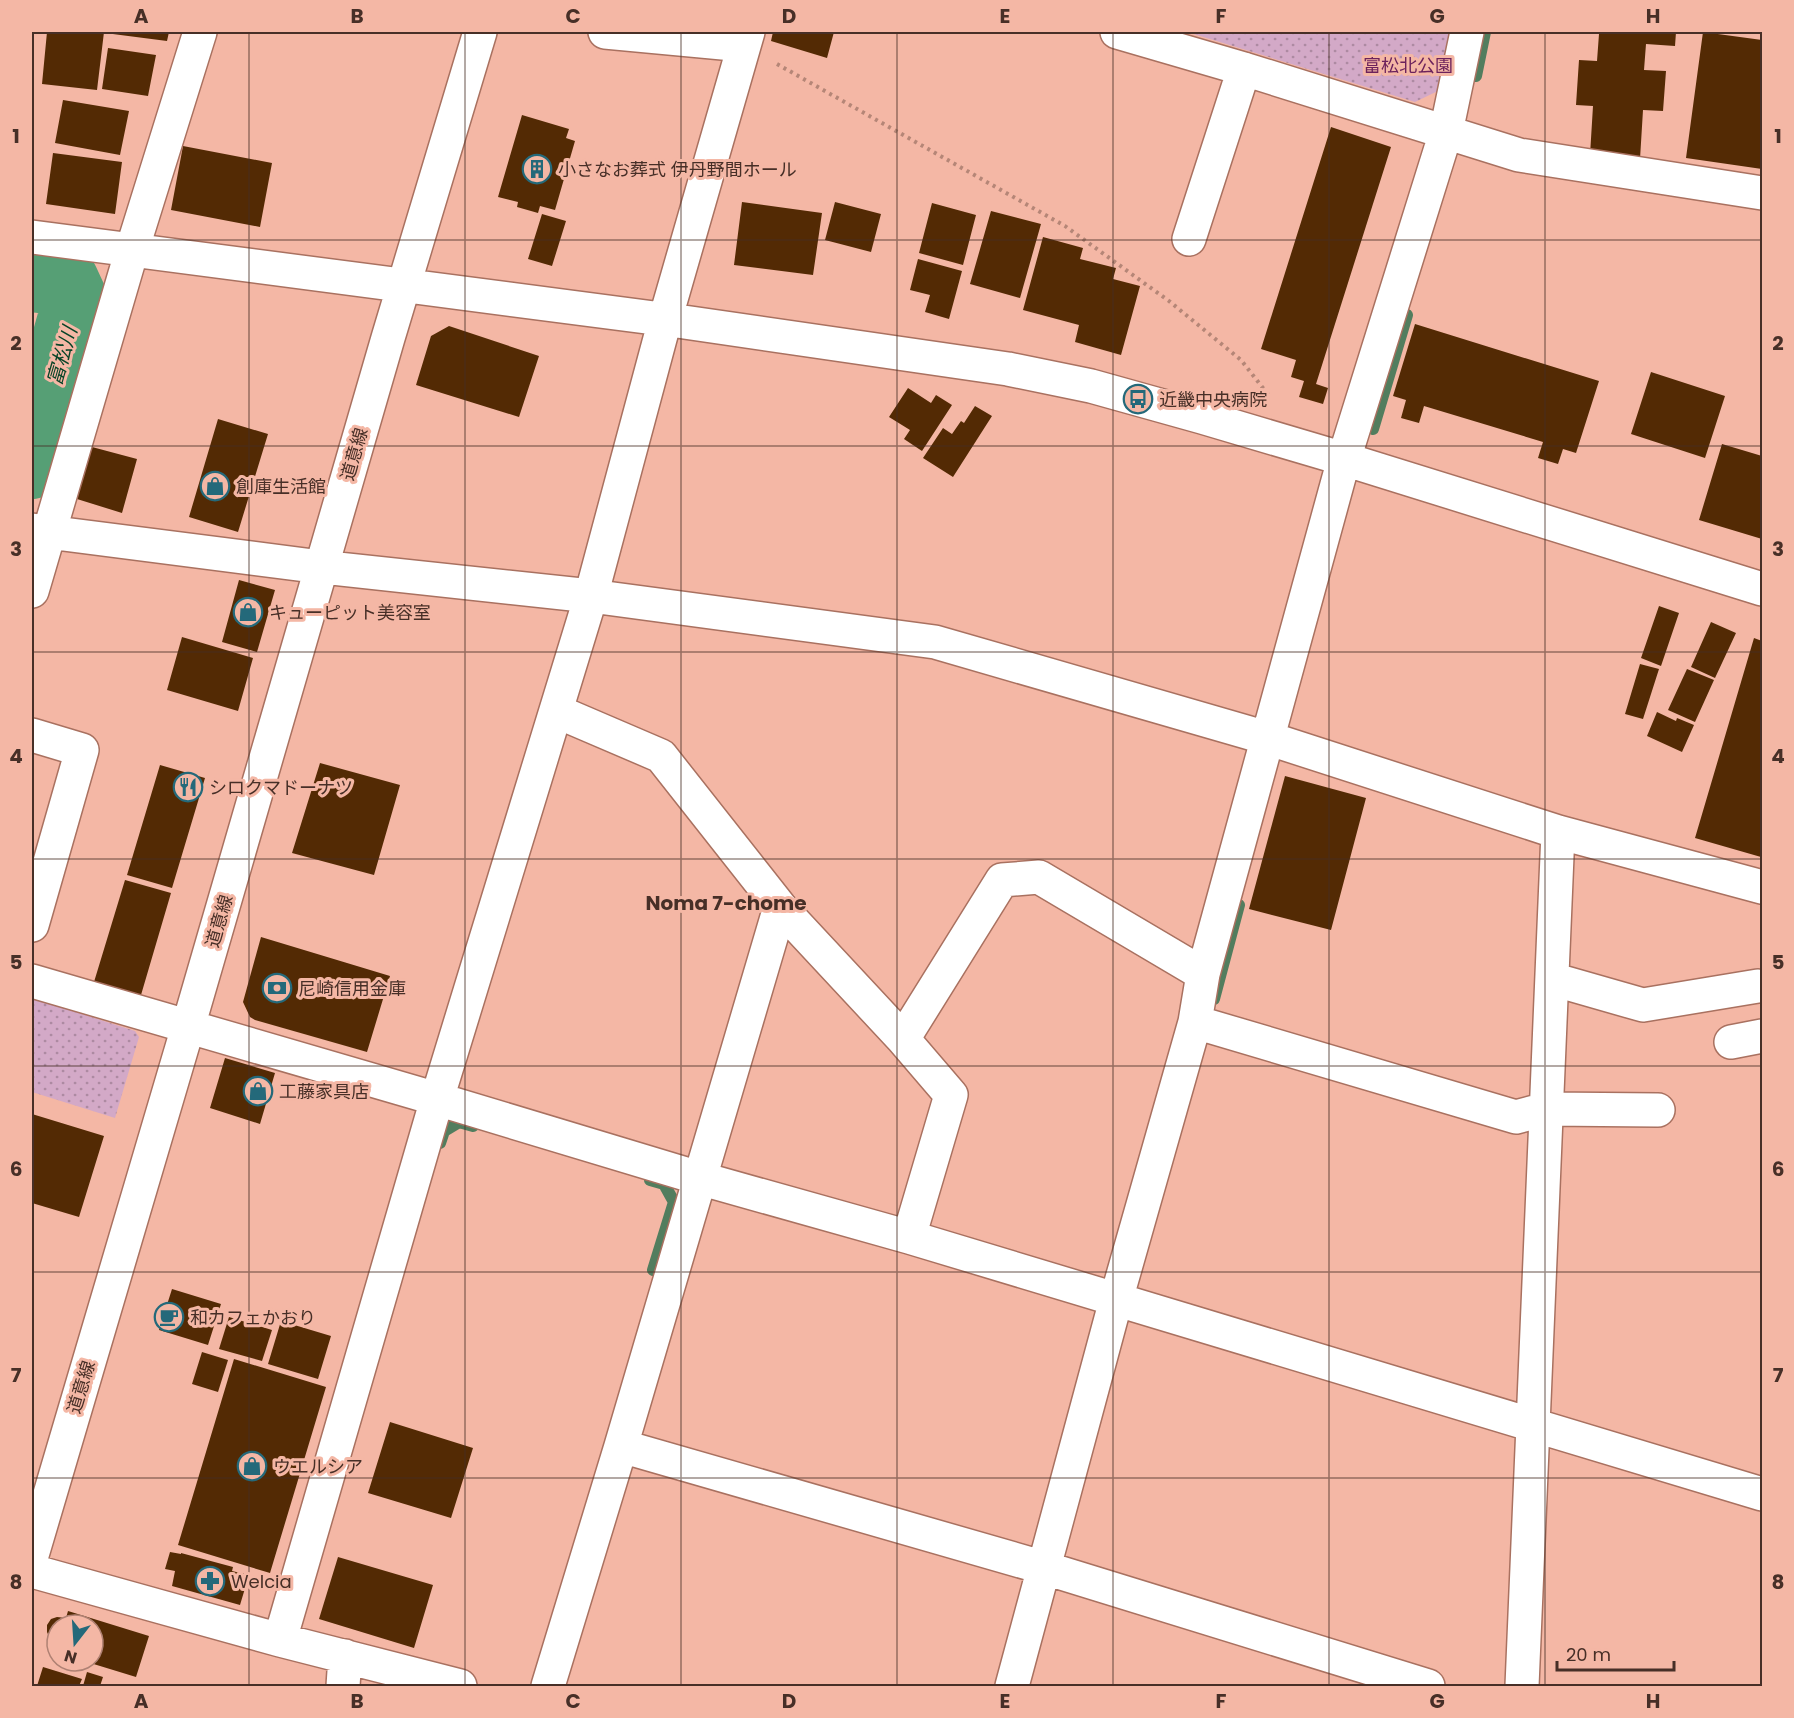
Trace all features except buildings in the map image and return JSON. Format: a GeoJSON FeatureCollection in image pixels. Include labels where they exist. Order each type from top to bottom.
{"type":"FeatureCollection","features":[{"type":"Feature","properties":{"kind":"street"},"geometry":{"type":"LineString","coordinates":[[32,591],[40,531],[132,250],[200,32]]}},
{"type":"Feature","properties":{"kind":"street","name":"道意線"},"geometry":{"type":"LineString","coordinates":[[32,1555],[480,32]]}},
{"type":"Feature","properties":{"kind":"street"},"geometry":{"type":"LineString","coordinates":[[280,1640],[437,1099],[591,596],[746,38],[605,32]]}},
{"type":"Feature","properties":{"kind":"street"},"geometry":{"type":"LineString","coordinates":[[1117,32],[1519,155],[1762,194]]}},
{"type":"Feature","properties":{"kind":"street"},"geometry":{"type":"LineString","coordinates":[[1012,1686],[1116,1300],[1195,1022],[1203,975],[1344,459],[1446,132],[1467,32]]}},
{"type":"Feature","properties":{"kind":"street"},"geometry":{"type":"LineString","coordinates":[[1189,239],[1244,69]]}},
{"type":"Feature","properties":{"kind":"street"},"geometry":{"type":"LineString","coordinates":[[32,237],[666,320],[1049,376],[1129,396],[1344,459],[1762,589]]}},
{"type":"Feature","properties":{"kind":"street"},"geometry":{"type":"LineString","coordinates":[[40,531],[321,567],[591,596],[935,642],[1267,738],[1558,832],[1762,887]]}},
{"type":"Feature","properties":{"kind":"street"},"geometry":{"type":"LineString","coordinates":[[556,711],[661,756],[780,907],[903,1039],[951,1095],[909,1237]]}},
{"type":"Feature","properties":{"kind":"street"},"geometry":{"type":"LineString","coordinates":[[32,735],[82,750],[32,925]]}},
{"type":"Feature","properties":{"kind":"street"},"geometry":{"type":"LineString","coordinates":[[1522,1686],[1558,832]]}},
{"type":"Feature","properties":{"kind":"street"},"geometry":{"type":"LineString","coordinates":[[903,1039],[1002,880],[1039,877],[1203,975]]}},
{"type":"Feature","properties":{"kind":"street"},"geometry":{"type":"LineString","coordinates":[[548,1686],[780,907]]}},
{"type":"Feature","properties":{"kind":"street"},"geometry":{"type":"LineString","coordinates":[[1552,979],[1643,1005],[1758,986]]}},
{"type":"Feature","properties":{"kind":"street"},"geometry":{"type":"LineString","coordinates":[[32,981],[699,1178],[909,1237],[1762,1494]]}},
{"type":"Feature","properties":{"kind":"street"},"geometry":{"type":"LineString","coordinates":[[1195,1022],[1516,1117],[1546,1109],[1658,1110]]}},
{"type":"Feature","properties":{"kind":"street"},"geometry":{"type":"LineString","coordinates":[[621,1446],[1045,1568],[1428,1686]]}},
{"type":"Feature","properties":{"kind":"street"},"geometry":{"type":"LineString","coordinates":[[32,1571],[280,1640],[344,1671],[460,1686]]}},
{"type":"Feature","properties":{"kind":"path"},"geometry":{"type":"LineString","coordinates":[[746,38],[1065,226],[1169,301],[1241,360],[1272,400]]}},
{"type":"Feature","properties":{"kind":"green space","name":"富松北公園"},"geometry":{"type":"Polygon","coordinates":[[[1187,32],[1452,32],[1440,90],[1415,102],[1187,32]]]}},
{"type":"Feature","properties":{"kind":"green space"},"geometry":{"type":"Polygon","coordinates":[[[32,998],[135,1031],[139,1037],[115,1118],[32,1092],[32,998]]]}},
{"type":"Feature","properties":{"kind":"waterway"},"geometry":{"type":"LineString","coordinates":[[1476,76],[1485,32]]}},
{"type":"Feature","properties":{"kind":"waterway","name":"富松川"},"geometry":{"type":"LineString","coordinates":[[32,277],[64,281],[76,307],[32,464]]}},
{"type":"Feature","properties":{"kind":"waterway"},"geometry":{"type":"LineString","coordinates":[[1373,429],[1407,315]]}},
{"type":"Feature","properties":{"kind":"waterway"},"geometry":{"type":"LineString","coordinates":[[1214,999],[1239,905]]}},
{"type":"Feature","properties":{"kind":"waterway"},"geometry":{"type":"LineString","coordinates":[[440,1143],[444,1131],[459,1122],[473,1126]]}},
{"type":"Feature","properties":{"kind":"waterway"},"geometry":{"type":"LineString","coordinates":[[650,1180],[664,1184],[674,1202],[653,1270]]}},
{"type":"Feature","properties":{"kind":"place","name":"小さなお葬式 伊丹野間ホール"},"geometry":{"type":"Point","coordinates":[537,169]}},
{"type":"Feature","properties":{"kind":"place","name":"近畿中央病院"},"geometry":{"type":"Point","coordinates":[1138,399]}},
{"type":"Feature","properties":{"kind":"place","name":"創庫生活館"},"geometry":{"type":"Point","coordinates":[215,486]}},
{"type":"Feature","properties":{"kind":"place","name":"キューピット美容室"},"geometry":{"type":"Point","coordinates":[248,612]}},
{"type":"Feature","properties":{"kind":"place","name":"シロクマドーナツ"},"geometry":{"type":"Point","coordinates":[188,787]}},
{"type":"Feature","properties":{"kind":"place","name":"尼崎信用金庫"},"geometry":{"type":"Point","coordinates":[277,988]}},
{"type":"Feature","properties":{"kind":"place","name":"工藤家具店"},"geometry":{"type":"Point","coordinates":[258,1091]}},
{"type":"Feature","properties":{"kind":"place","name":"和カフェかおり"},"geometry":{"type":"Point","coordinates":[169,1317]}},
{"type":"Feature","properties":{"kind":"place","name":"ウエルシア"},"geometry":{"type":"Point","coordinates":[252,1466]}},
{"type":"Feature","properties":{"kind":"place","name":"Welcia"},"geometry":{"type":"Point","coordinates":[210,1581]}},
{"type":"Feature","properties":{"kind":"district","name":"Noma 7-chome"},"geometry":{"type":"Point","coordinates":[726,903]}}]}
